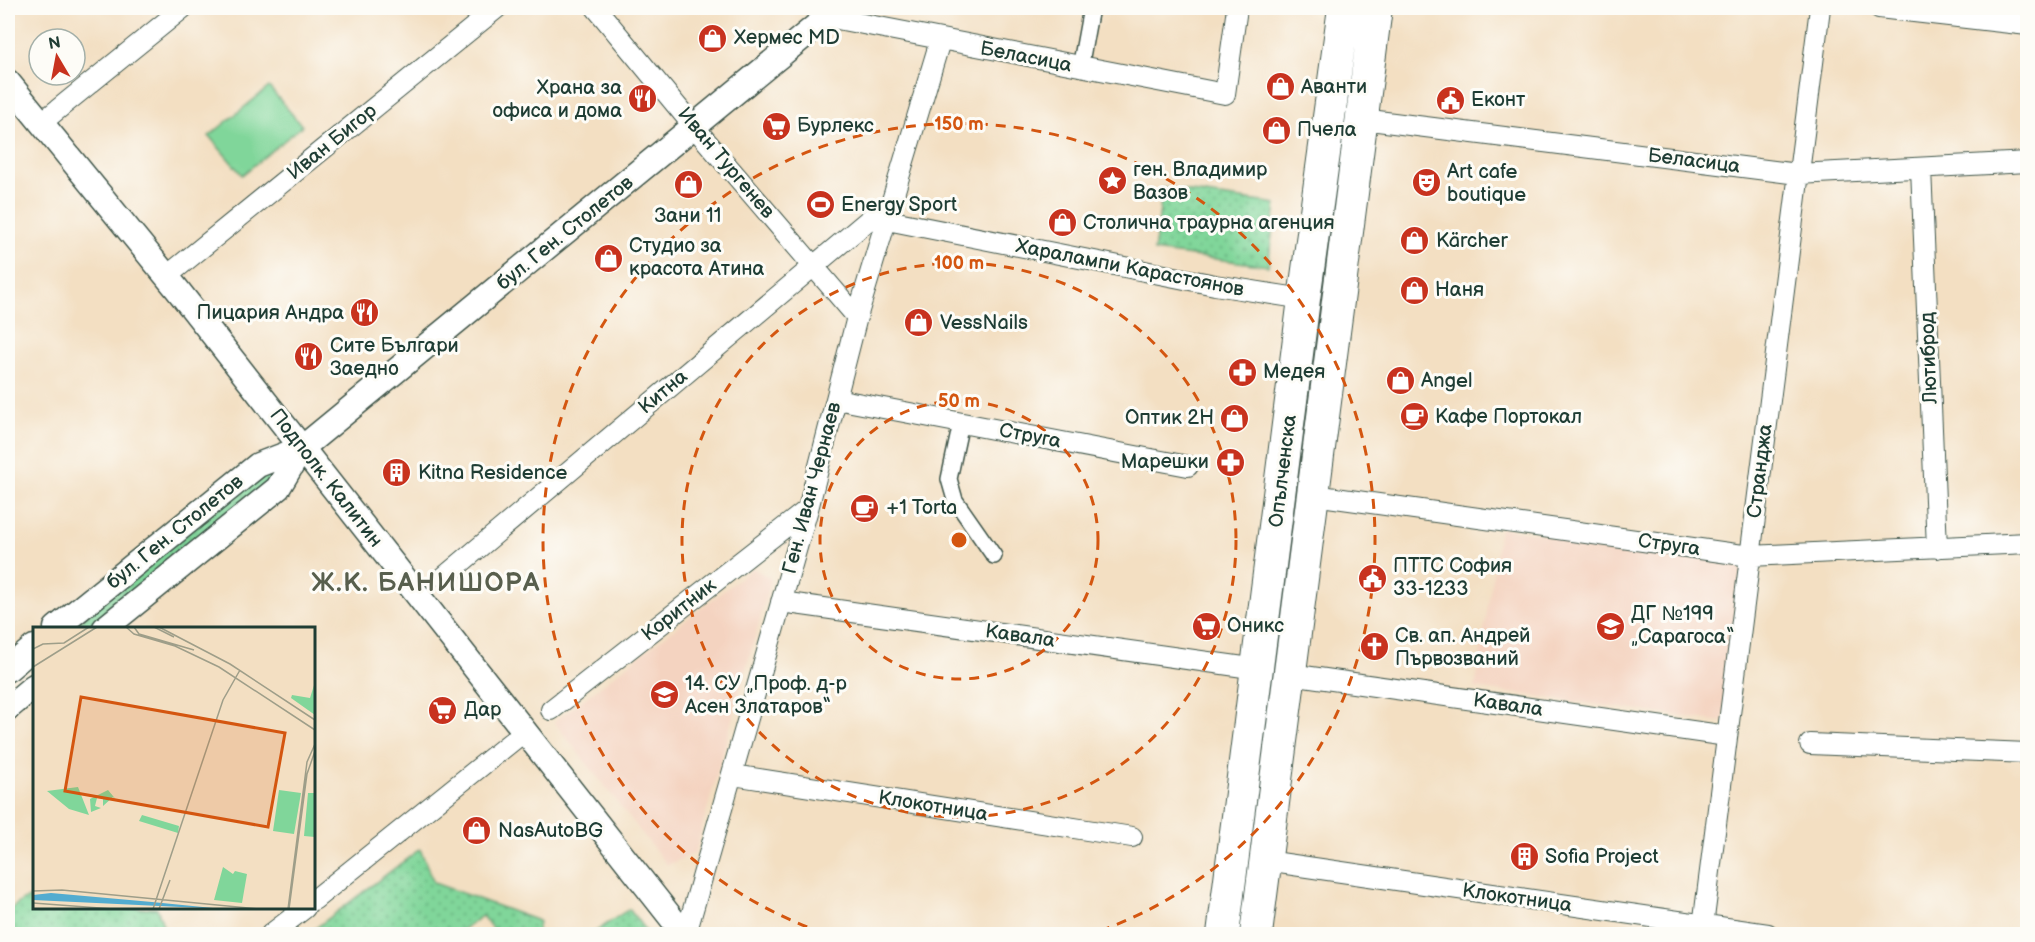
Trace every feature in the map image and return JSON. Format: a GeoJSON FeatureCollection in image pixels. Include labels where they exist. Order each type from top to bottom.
{"type":"FeatureCollection","features":[{"type":"Feature","properties":{"kind":"main road","name":"Опълченска"},"geometry":{"type":"LineString","coordinates":[[1223,934],[1304,299],[1344,8]]}},
{"type":"Feature","properties":{"kind":"main road","name":"Опълченска"},"geometry":{"type":"LineString","coordinates":[[1256,934],[1376,8]]}},
{"type":"Feature","properties":{"kind":"street"},"geometry":{"type":"LineString","coordinates":[[41,123],[183,8]]}},
{"type":"Feature","properties":{"kind":"street","name":"Иван Бигор"},"geometry":{"type":"LineString","coordinates":[[166,276],[497,8]]}},
{"type":"Feature","properties":{"kind":"street","name":"Иван Тургенев"},"geometry":{"type":"LineString","coordinates":[[596,8],[695,128],[857,317]]}},
{"type":"Feature","properties":{"kind":"street","name":"бул. Ген. Столетов"},"geometry":{"type":"LineString","coordinates":[[57,627],[258,465],[302,448],[695,128],[830,12],[851,8]]}},
{"type":"Feature","properties":{"kind":"street"},"geometry":{"type":"LineString","coordinates":[[1080,68],[1091,8]]}},
{"type":"Feature","properties":{"kind":"street","name":"Беласица"},"geometry":{"type":"LineString","coordinates":[[830,12],[940,41],[1225,94],[1237,8]]}},
{"type":"Feature","properties":{"kind":"street","name":"Странджа"},"geometry":{"type":"LineString","coordinates":[[1702,930],[1820,8]]}},
{"type":"Feature","properties":{"kind":"street"},"geometry":{"type":"LineString","coordinates":[[1879,8],[2028,24],[2027,8]]}},
{"type":"Feature","properties":{"kind":"street","name":"Ген. Иван Чернаев"},"geometry":{"type":"LineString","coordinates":[[685,934],[733,775],[808,509],[857,317],[940,41]]}},
{"type":"Feature","properties":{"kind":"street","name":"Подполк. Калитин"},"geometry":{"type":"LineString","coordinates":[[8,82],[166,276],[685,934]]}},
{"type":"Feature","properties":{"kind":"street","name":"Беласица"},"geometry":{"type":"LineString","coordinates":[[1362,119],[1798,174],[2028,162]]}},
{"type":"Feature","properties":{"kind":"street","name":"Лютиброд"},"geometry":{"type":"LineString","coordinates":[[1921,168],[1937,548]]}},
{"type":"Feature","properties":{"kind":"street","name":"Китна"},"geometry":{"type":"LineString","coordinates":[[444,577],[872,217],[886,219]]}},
{"type":"Feature","properties":{"kind":"street","name":"Харалампи Карастоянов"},"geometry":{"type":"LineString","coordinates":[[886,219],[1215,285],[1304,299]]}},
{"type":"Feature","properties":{"kind":"street","name":"Струга"},"geometry":{"type":"LineString","coordinates":[[836,399],[1188,466]]}},
{"type":"Feature","properties":{"kind":"street"},"geometry":{"type":"LineString","coordinates":[[961,423],[949,479],[955,500],[994,556]]}},
{"type":"Feature","properties":{"kind":"street","name":"бул. Ген. Столетов"},"geometry":{"type":"LineString","coordinates":[[106,627],[278,488],[302,448]]}},
{"type":"Feature","properties":{"kind":"street","name":"Струга"},"geometry":{"type":"LineString","coordinates":[[1314,495],[1750,556],[2028,543]]}},
{"type":"Feature","properties":{"kind":"street","name":"Коритник"},"geometry":{"type":"LineString","coordinates":[[551,710],[808,509]]}},
{"type":"Feature","properties":{"kind":"street","name":"Кавала"},"geometry":{"type":"LineString","coordinates":[[782,602],[1258,669]]}},
{"type":"Feature","properties":{"kind":"street"},"geometry":{"type":"LineString","coordinates":[[8,669],[33,647]]}},
{"type":"Feature","properties":{"kind":"street","name":"Кавала"},"geometry":{"type":"LineString","coordinates":[[1290,674],[1727,736]]}},
{"type":"Feature","properties":{"kind":"street"},"geometry":{"type":"LineString","coordinates":[[8,708],[33,687]]}},
{"type":"Feature","properties":{"kind":"street"},"geometry":{"type":"LineString","coordinates":[[315,899],[525,732]]}},
{"type":"Feature","properties":{"kind":"street"},"geometry":{"type":"LineString","coordinates":[[1810,744],[2028,753]]}},
{"type":"Feature","properties":{"kind":"street","name":"Клокотница"},"geometry":{"type":"LineString","coordinates":[[733,775],[1132,837]]}},
{"type":"Feature","properties":{"kind":"street","name":"Клокотница"},"geometry":{"type":"LineString","coordinates":[[1266,861],[1702,930],[1768,934]]}},
{"type":"Feature","properties":{"kind":"street"},"geometry":{"type":"LineString","coordinates":[[271,934],[304,909]]}},
{"type":"Feature","properties":{"kind":"shaded area","name":"ДГ №199 „Сарагоса“"},"geometry":{"type":"Polygon","coordinates":[[[1500,528],[1745,564],[1723,722],[1475,688],[1500,528]]]}},
{"type":"Feature","properties":{"kind":"shaded area","name":"14. СУ „Проф. д-р Асен Златаров“"},"geometry":{"type":"Polygon","coordinates":[[[753,568],[771,579],[695,853],[667,865],[554,722],[753,568]]]}},
{"type":"Feature","properties":{"kind":"green space"},"geometry":{"type":"Polygon","coordinates":[[[269,87],[302,126],[242,175],[209,136],[269,87]]]}},
{"type":"Feature","properties":{"kind":"green space"},"geometry":{"type":"Polygon","coordinates":[[[1163,188],[1276,204],[1268,266],[1154,251],[1163,188]]]}},
{"type":"Feature","properties":{"kind":"green space"},"geometry":{"type":"Polygon","coordinates":[[[261,472],[271,473],[269,485],[91,627],[72,627],[261,472]]]}},
{"type":"Feature","properties":{"kind":"green space"},"geometry":{"type":"Polygon","coordinates":[[[420,849],[434,883],[539,921],[537,934],[497,934],[482,916],[456,934],[308,934],[420,849]]]}},
{"type":"Feature","properties":{"kind":"green space"},"geometry":{"type":"Polygon","coordinates":[[[33,897],[33,909],[157,909],[166,934],[8,934],[8,911],[23,900],[33,897]]]}},
{"type":"Feature","properties":{"kind":"green space"},"geometry":{"type":"Polygon","coordinates":[[[629,909],[648,934],[592,934],[629,909]]]}},
{"type":"Feature","properties":{"kind":"place","name":"Хермес MD"},"geometry":{"type":"Point","coordinates":[713,38]}},
{"type":"Feature","properties":{"kind":"place","name":"Аванти"},"geometry":{"type":"Point","coordinates":[1280,87]}},
{"type":"Feature","properties":{"kind":"place","name":"Храна за офиса и дома"},"geometry":{"type":"Point","coordinates":[643,99]}},
{"type":"Feature","properties":{"kind":"place","name":"Еконт"},"geometry":{"type":"Point","coordinates":[1450,100]}},
{"type":"Feature","properties":{"kind":"place","name":"Бурлекс"},"geometry":{"type":"Point","coordinates":[776,126]}},
{"type":"Feature","properties":{"kind":"place","name":"Пчела"},"geometry":{"type":"Point","coordinates":[1276,130]}},
{"type":"Feature","properties":{"kind":"place","name":"ген. Владимир Вазов"},"geometry":{"type":"Point","coordinates":[1112,181]}},
{"type":"Feature","properties":{"kind":"place","name":"Art cafe boutique"},"geometry":{"type":"Point","coordinates":[1426,183]}},
{"type":"Feature","properties":{"kind":"place","name":"Зани 11"},"geometry":{"type":"Point","coordinates":[688,185]}},
{"type":"Feature","properties":{"kind":"place","name":"Energy Sport"},"geometry":{"type":"Point","coordinates":[820,205]}},
{"type":"Feature","properties":{"kind":"place","name":"Столична траурна агенция"},"geometry":{"type":"Point","coordinates":[1062,223]}},
{"type":"Feature","properties":{"kind":"place","name":"Kärcher"},"geometry":{"type":"Point","coordinates":[1415,241]}},
{"type":"Feature","properties":{"kind":"place","name":"Студио за красота Атина"},"geometry":{"type":"Point","coordinates":[608,258]}},
{"type":"Feature","properties":{"kind":"place","name":"Наня"},"geometry":{"type":"Point","coordinates":[1414,290]}},
{"type":"Feature","properties":{"kind":"place","name":"Пицария Андра"},"geometry":{"type":"Point","coordinates":[365,313]}},
{"type":"Feature","properties":{"kind":"place","name":"VessNails"},"geometry":{"type":"Point","coordinates":[919,323]}},
{"type":"Feature","properties":{"kind":"place","name":"Сите Българи Заедно"},"geometry":{"type":"Point","coordinates":[309,357]}},
{"type":"Feature","properties":{"kind":"place","name":"Медея"},"geometry":{"type":"Point","coordinates":[1242,372]}},
{"type":"Feature","properties":{"kind":"place","name":"Angel"},"geometry":{"type":"Point","coordinates":[1400,381]}},
{"type":"Feature","properties":{"kind":"place","name":"Кафе Портокал"},"geometry":{"type":"Point","coordinates":[1414,417]}},
{"type":"Feature","properties":{"kind":"place","name":"Оптик 2Н"},"geometry":{"type":"Point","coordinates":[1235,418]}},
{"type":"Feature","properties":{"kind":"place","name":"Марешки"},"geometry":{"type":"Point","coordinates":[1230,462]}},
{"type":"Feature","properties":{"kind":"place","name":"Kitna Residence"},"geometry":{"type":"Point","coordinates":[397,473]}},
{"type":"Feature","properties":{"kind":"place","name":"+1 Torta"},"geometry":{"type":"Point","coordinates":[865,508]}},
{"type":"Feature","properties":{"kind":"place","name":"ПТТС София 33-1233"},"geometry":{"type":"Point","coordinates":[1372,578]}},
{"type":"Feature","properties":{"kind":"place","name":"Оникс"},"geometry":{"type":"Point","coordinates":[1206,626]}},
{"type":"Feature","properties":{"kind":"place","name":"ДГ №199 „Сарагоса“"},"geometry":{"type":"Point","coordinates":[1610,626]}},
{"type":"Feature","properties":{"kind":"place","name":"Св. ап. Андрей Първозваний"},"geometry":{"type":"Point","coordinates":[1374,647]}},
{"type":"Feature","properties":{"kind":"place","name":"14. СУ „Проф. д-р Асен Златаров“"},"geometry":{"type":"Point","coordinates":[664,695]}},
{"type":"Feature","properties":{"kind":"place","name":"Дар"},"geometry":{"type":"Point","coordinates":[443,710]}},
{"type":"Feature","properties":{"kind":"place","name":"NasAutoBG"},"geometry":{"type":"Point","coordinates":[477,831]}},
{"type":"Feature","properties":{"kind":"place","name":"Sofia Project"},"geometry":{"type":"Point","coordinates":[1524,857]}},
{"type":"Feature","properties":{"kind":"district","name":"Ж.К. БАНИШОРА"},"geometry":{"type":"Point","coordinates":[426,583]}}]}
